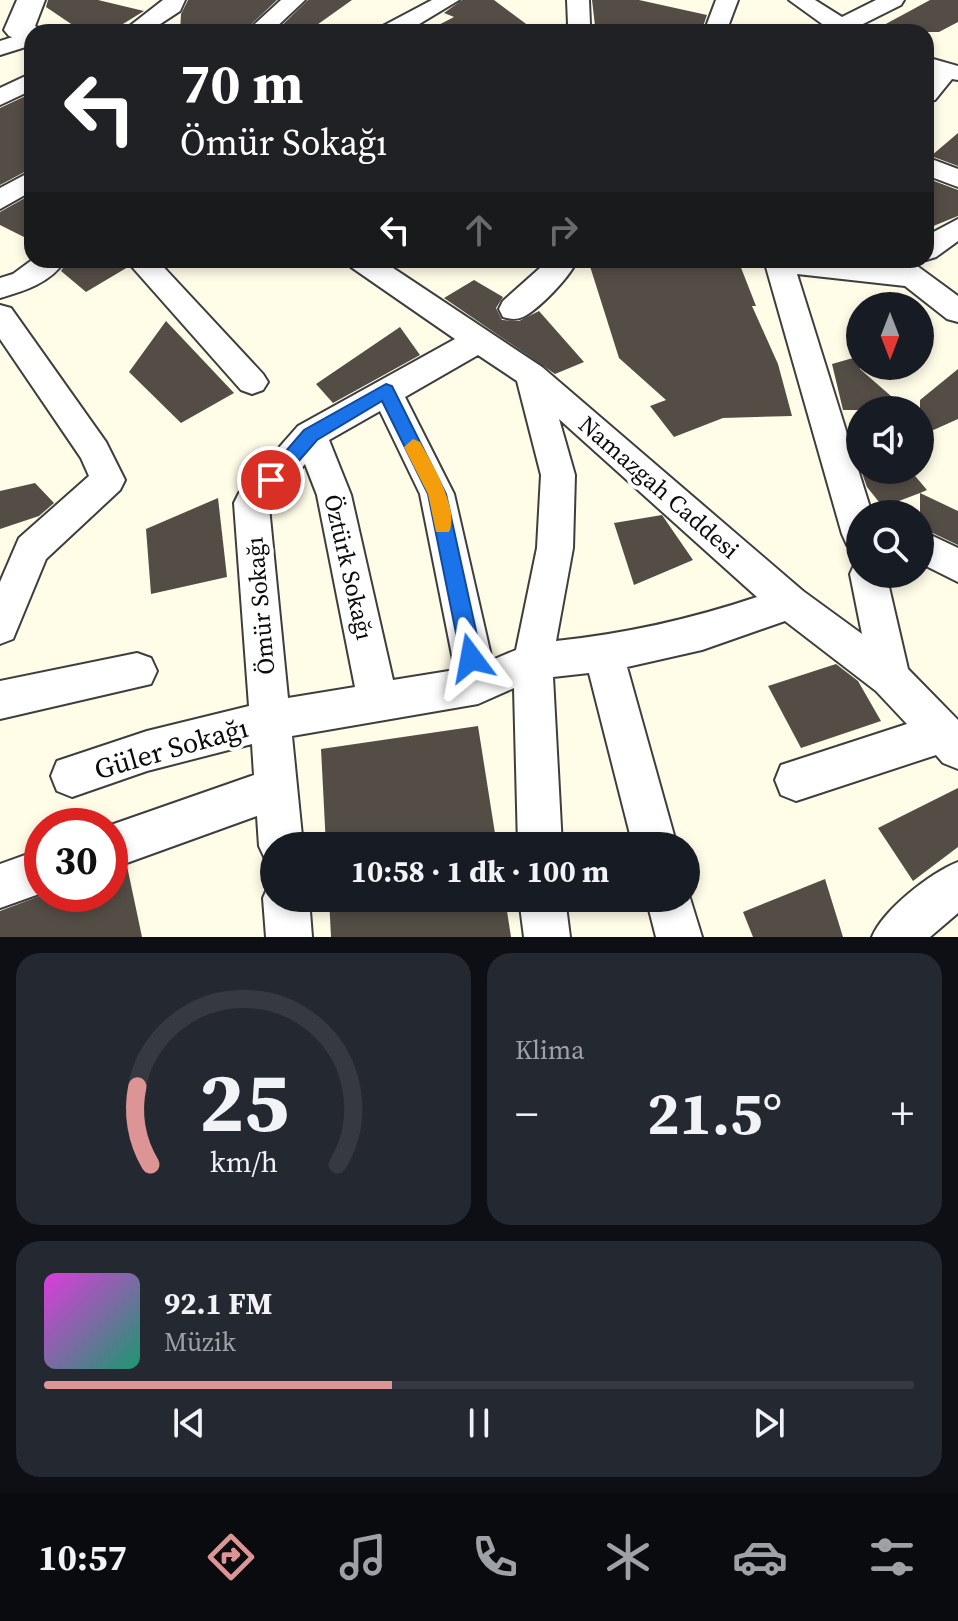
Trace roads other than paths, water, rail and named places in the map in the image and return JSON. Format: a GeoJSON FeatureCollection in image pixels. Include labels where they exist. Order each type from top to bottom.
{"type":"FeatureCollection","features":[{"type":"Feature","properties":{"kind":"street"},"geometry":{"type":"LineString","coordinates":[[24,32],[19,30],[31,0]]}},
{"type":"Feature","properties":{"kind":"street"},"geometry":{"type":"LineString","coordinates":[[145,24],[172,6],[174,0]]}},
{"type":"Feature","properties":{"kind":"street"},"geometry":{"type":"LineString","coordinates":[[266,24],[294,0]]}},
{"type":"Feature","properties":{"kind":"street"},"geometry":{"type":"LineString","coordinates":[[394,24],[402,0]]}},
{"type":"Feature","properties":{"kind":"street"},"geometry":{"type":"LineString","coordinates":[[405,24],[448,0]]}},
{"type":"Feature","properties":{"kind":"street"},"geometry":{"type":"LineString","coordinates":[[578,0],[579,24]]}},
{"type":"Feature","properties":{"kind":"street"},"geometry":{"type":"LineString","coordinates":[[718,24],[727,0]]}},
{"type":"Feature","properties":{"kind":"street"},"geometry":{"type":"LineString","coordinates":[[800,0],[832,24]]}},
{"type":"Feature","properties":{"kind":"street"},"geometry":{"type":"LineString","coordinates":[[851,24],[893,0]]}},
{"type":"Feature","properties":{"kind":"street"},"geometry":{"type":"LineString","coordinates":[[0,48],[24,39]]}},
{"type":"Feature","properties":{"kind":"street"},"geometry":{"type":"LineString","coordinates":[[0,98],[24,84]]}},
{"type":"Feature","properties":{"kind":"street"},"geometry":{"type":"LineString","coordinates":[[934,168],[958,179]]}},
{"type":"Feature","properties":{"kind":"street"},"geometry":{"type":"LineString","coordinates":[[0,200],[24,184]]}},
{"type":"Feature","properties":{"kind":"street"},"geometry":{"type":"LineString","coordinates":[[934,244],[958,228]]}},
{"type":"Feature","properties":{"kind":"street"},"geometry":{"type":"LineString","coordinates":[[0,288],[23,281],[40,268]]}},
{"type":"Feature","properties":{"kind":"street"},"geometry":{"type":"LineString","coordinates":[[147,268],[252,382]]}},
{"type":"Feature","properties":{"kind":"street","name":"Namazgah Caddesi"},"geometry":{"type":"LineString","coordinates":[[372,268],[531,375],[790,603],[890,678],[950,741],[796,780]]}},
{"type":"Feature","properties":{"kind":"street"},"geometry":{"type":"LineString","coordinates":[[514,309],[560,268]]}},
{"type":"Feature","properties":{"kind":"street"},"geometry":{"type":"LineString","coordinates":[[782,268],[853,500]]}},
{"type":"Feature","properties":{"kind":"street"},"geometry":{"type":"LineString","coordinates":[[906,268],[958,311]]}},
{"type":"Feature","properties":{"kind":"street"},"geometry":{"type":"LineString","coordinates":[[0,316],[94,451],[108,480],[32,549],[0,627]]}},
{"type":"Feature","properties":{"kind":"street","name":"Ömür Sokağı"},"geometry":{"type":"LineString","coordinates":[[280,832],[251,503],[310,435],[477,341]]}},
{"type":"Feature","properties":{"kind":"street"},"geometry":{"type":"LineString","coordinates":[[531,375],[558,475],[555,548],[533,661],[539,832]]}},
{"type":"Feature","properties":{"kind":"street"},"geometry":{"type":"LineString","coordinates":[[386,391],[437,494],[478,685]]}},
{"type":"Feature","properties":{"kind":"street","name":"Öztürk Sokağı"},"geometry":{"type":"LineString","coordinates":[[310,435],[334,495],[378,702]]}},
{"type":"Feature","properties":{"kind":"street"},"geometry":{"type":"LineString","coordinates":[[934,553],[958,566]]}},
{"type":"Feature","properties":{"kind":"street"},"geometry":{"type":"LineString","coordinates":[[871,588],[890,678]]}},
{"type":"Feature","properties":{"kind":"street","name":"Güler Sokağı"},"geometry":{"type":"LineString","coordinates":[[72,776],[147,751],[270,720],[478,685],[533,661],[604,654],[702,633],[790,603]]}},
{"type":"Feature","properties":{"kind":"street"},"geometry":{"type":"LineString","coordinates":[[604,654],[651,832]]}},
{"type":"Feature","properties":{"kind":"street"},"geometry":{"type":"LineString","coordinates":[[0,700],[137,671]]}},
{"type":"Feature","properties":{"kind":"street"},"geometry":{"type":"LineString","coordinates":[[128,841],[276,788]]}},
{"type":"Feature","properties":{"kind":"street"},"geometry":{"type":"LineString","coordinates":[[0,886],[24,877]]}},
{"type":"Feature","properties":{"kind":"street"},"geometry":{"type":"LineString","coordinates":[[895,937],[958,884]]}},
{"type":"Feature","properties":{"kind":"street"},"geometry":{"type":"LineString","coordinates":[[287,912],[289,937]]}},
{"type":"Feature","properties":{"kind":"street"},"geometry":{"type":"LineString","coordinates":[[544,912],[547,937]]}},
{"type":"Feature","properties":{"kind":"street"},"geometry":{"type":"LineString","coordinates":[[673,912],[679,937]]}}]}
